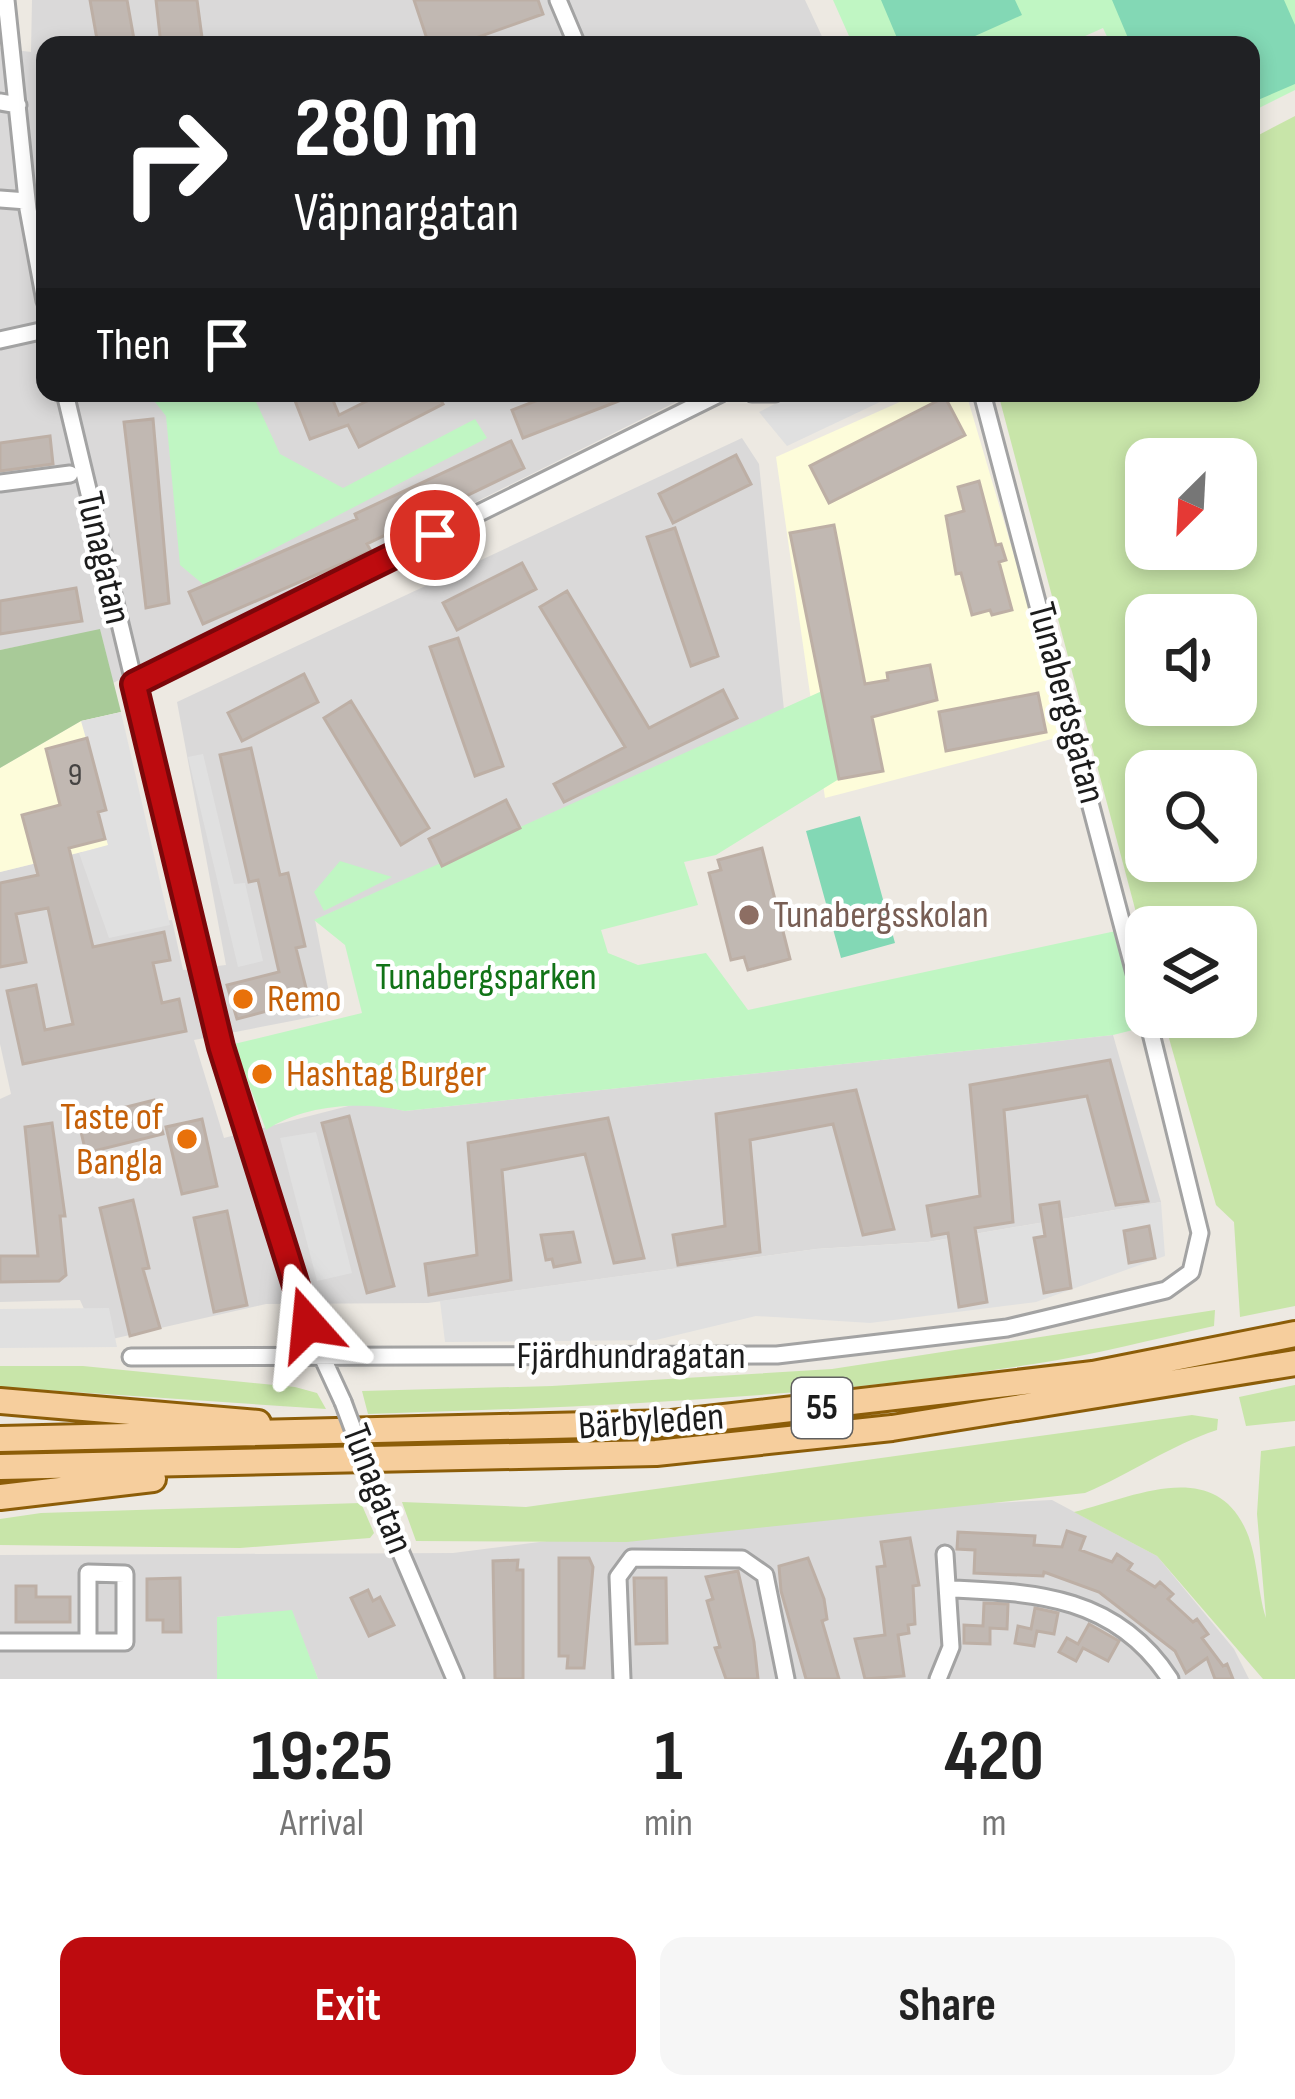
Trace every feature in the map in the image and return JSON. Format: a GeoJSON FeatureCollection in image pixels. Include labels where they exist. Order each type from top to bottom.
{"type":"FeatureCollection","features":[{"type":"Feature","properties":{"kind":"main road","name":"Bärbyleden"},"geometry":{"type":"LineString","coordinates":[[0,1439],[344,1435],[672,1423],[886,1402],[1093,1374],[1295,1334]]}},
{"type":"Feature","properties":{"kind":"main road","name":"Bärbyleden"},"geometry":{"type":"LineString","coordinates":[[0,1467],[656,1453],[892,1428],[1295,1363]]}},
{"type":"Feature","properties":{"kind":"main road"},"geometry":{"type":"LineString","coordinates":[[0,1401],[214,1417],[344,1435]]}},
{"type":"Feature","properties":{"kind":"main road"},"geometry":{"type":"LineString","coordinates":[[0,1497],[284,1464]]}},
{"type":"Feature","properties":{"kind":"street"},"geometry":{"type":"LineString","coordinates":[[7,0],[36,251]]}},
{"type":"Feature","properties":{"kind":"street"},"geometry":{"type":"LineString","coordinates":[[559,0],[573,36]]}},
{"type":"Feature","properties":{"kind":"street"},"geometry":{"type":"LineString","coordinates":[[0,102],[18,105]]}},
{"type":"Feature","properties":{"kind":"street"},"geometry":{"type":"LineString","coordinates":[[0,199],[27,201]]}},
{"type":"Feature","properties":{"kind":"street"},"geometry":{"type":"LineString","coordinates":[[0,340],[36,332]]}},
{"type":"Feature","properties":{"kind":"street","name":"Tunagatan"},"geometry":{"type":"LineString","coordinates":[[67,402],[221,1047],[322,1358],[455,1679]]}},
{"type":"Feature","properties":{"kind":"street"},"geometry":{"type":"LineString","coordinates":[[134,684],[703,402]]}},
{"type":"Feature","properties":{"kind":"street","name":"Tunabergsgatan"},"geometry":{"type":"LineString","coordinates":[[984,402],[1125,936]]}},
{"type":"Feature","properties":{"kind":"street"},"geometry":{"type":"LineString","coordinates":[[0,483],[70,473]]}},
{"type":"Feature","properties":{"kind":"street","name":"Tunabergsgatan"},"geometry":{"type":"LineString","coordinates":[[1151,1038],[1200,1233],[1192,1272]]}},
{"type":"Feature","properties":{"kind":"street","name":"Fjärdhundragatan"},"geometry":{"type":"LineString","coordinates":[[131,1357],[776,1355],[1007,1328],[1166,1290],[1192,1272]]}},
{"type":"Feature","properties":{"kind":"street"},"geometry":{"type":"LineString","coordinates":[[938,1679],[951,1646],[945,1554]]}},
{"type":"Feature","properties":{"kind":"street"},"geometry":{"type":"LineString","coordinates":[[622,1679],[618,1577],[632,1558],[742,1559],[765,1575],[786,1679]]}},
{"type":"Feature","properties":{"kind":"street"},"geometry":{"type":"LineString","coordinates":[[0,1642],[88,1642],[125,1642],[125,1574],[88,1573],[88,1642]]}},
{"type":"Feature","properties":{"kind":"street"},"geometry":{"type":"LineString","coordinates":[[949,1588],[1039,1592],[1081,1605],[1138,1642],[1170,1679]]}},
{"type":"Feature","properties":{"kind":"shaded area"},"geometry":{"type":"Polygon","coordinates":[[[32,0],[805,0],[822,36],[36,36],[36,402],[676,402],[113,683],[100,630],[0,650],[0,48],[31,52],[32,0]]]}},
{"type":"Feature","properties":{"kind":"shaded area"},"geometry":{"type":"Polygon","coordinates":[[[778,402],[880,402],[787,446],[759,412],[778,402]]]}},
{"type":"Feature","properties":{"kind":"shaded area"},"geometry":{"type":"Polygon","coordinates":[[[900,402],[969,402],[1067,735],[825,798],[776,457],[900,402]]]}},
{"type":"Feature","properties":{"kind":"shaded area"},"geometry":{"type":"Polygon","coordinates":[[[742,438],[759,464],[784,710],[315,920],[333,1013],[194,1040],[224,1138],[364,1102],[405,1111],[1113,1035],[1161,1202],[928,1242],[816,1249],[428,1303],[266,1304],[99,1342],[80,1300],[0,1302],[0,1099],[11,1094],[0,1044],[0,872],[82,852],[108,928],[172,920],[183,970],[226,965],[177,702],[742,438]]]}},
{"type":"Feature","properties":{"kind":"shaded area"},"geometry":{"type":"Polygon","coordinates":[[[121,712],[147,836],[0,872],[0,768],[81,721],[121,712]]]}},
{"type":"Feature","properties":{"kind":"shaded area"},"geometry":{"type":"Polygon","coordinates":[[[121,712],[170,925],[109,938],[79,853],[108,845],[98,812],[106,809],[81,721],[121,712]]]}},
{"type":"Feature","properties":{"kind":"shaded area"},"geometry":{"type":"Polygon","coordinates":[[[203,754],[234,884],[245,883],[263,961],[238,967],[188,757],[203,754]]]}},
{"type":"Feature","properties":{"kind":"shaded area"},"geometry":{"type":"Polygon","coordinates":[[[316,1132],[352,1273],[317,1281],[280,1138],[316,1132]]]}},
{"type":"Feature","properties":{"kind":"shaded area"},"geometry":{"type":"Polygon","coordinates":[[[1161,1202],[1165,1256],[1036,1302],[870,1323],[756,1316],[656,1340],[445,1342],[440,1301],[816,1249],[928,1242],[1161,1202]]]}},
{"type":"Feature","properties":{"kind":"shaded area"},"geometry":{"type":"Polygon","coordinates":[[[109,1308],[117,1347],[0,1348],[0,1309],[109,1308]]]}},
{"type":"Feature","properties":{"kind":"shaded area"},"geometry":{"type":"Polygon","coordinates":[[[911,1495],[950,1505],[1052,1500],[1157,1556],[1234,1649],[1249,1679],[318,1679],[291,1611],[217,1617],[217,1679],[0,1679],[0,1555],[453,1553],[911,1495]]]}},
{"type":"Feature","properties":{"kind":"green space"},"geometry":{"type":"Polygon","coordinates":[[[833,0],[1295,0],[1295,90],[1260,108],[1260,36],[1107,36],[1103,28],[1085,36],[849,36],[833,0]]]}},
{"type":"Feature","properties":{"kind":"green space"},"geometry":{"type":"Polygon","coordinates":[[[881,0],[1015,0],[1022,15],[975,36],[896,36],[881,0]]]}},
{"type":"Feature","properties":{"kind":"green space"},"geometry":{"type":"Polygon","coordinates":[[[1112,0],[1284,0],[1295,25],[1295,84],[1260,99],[1260,36],[1127,36],[1112,0]]]}},
{"type":"Feature","properties":{"kind":"green space"},"geometry":{"type":"Polygon","coordinates":[[[1295,116],[1295,1306],[1240,1317],[1234,1222],[1216,1205],[1169,1038],[1257,1038],[1257,906],[1134,906],[1128,882],[1257,882],[1257,750],[1125,750],[1125,871],[1000,402],[1260,402],[1260,134],[1295,116]]]}},
{"type":"Feature","properties":{"kind":"green space"},"geometry":{"type":"Polygon","coordinates":[[[155,402],[256,402],[280,454],[343,488],[475,419],[487,438],[204,585],[180,565],[166,416],[155,402]]]}},
{"type":"Feature","properties":{"kind":"green space"},"geometry":{"type":"Polygon","coordinates":[[[100,629],[121,712],[81,721],[0,768],[0,650],[100,629]]]}},
{"type":"Feature","properties":{"kind":"green space","name":"Tunabergsparken"},"geometry":{"type":"Polygon","coordinates":[[[822,691],[839,779],[716,855],[684,862],[698,905],[601,930],[608,953],[638,965],[706,953],[748,1010],[1125,929],[1125,1032],[405,1111],[334,1107],[298,1115],[266,1130],[234,1044],[362,1013],[345,945],[314,920],[822,691]]]}},
{"type":"Feature","properties":{"kind":"green space"},"geometry":{"type":"Polygon","coordinates":[[[860,816],[895,943],[841,958],[806,831],[860,816]]]}},
{"type":"Feature","properties":{"kind":"green space"},"geometry":{"type":"Polygon","coordinates":[[[340,861],[392,877],[324,911],[314,892],[340,861]]]}},
{"type":"Feature","properties":{"kind":"green space"},"geometry":{"type":"Polygon","coordinates":[[[1215,1310],[1214,1326],[1102,1351],[951,1376],[785,1393],[368,1414],[362,1391],[552,1386],[832,1369],[1215,1310]]]}},
{"type":"Feature","properties":{"kind":"green space"},"geometry":{"type":"Polygon","coordinates":[[[0,1366],[83,1366],[295,1387],[317,1393],[326,1409],[0,1387],[0,1366]]]}},
{"type":"Feature","properties":{"kind":"green space"},"geometry":{"type":"Polygon","coordinates":[[[1295,1385],[1295,1421],[1246,1426],[1239,1397],[1295,1385]]]}},
{"type":"Feature","properties":{"kind":"green space"},"geometry":{"type":"Polygon","coordinates":[[[1192,1415],[1218,1419],[1217,1430],[1085,1493],[627,1542],[416,1541],[402,1502],[526,1507],[1192,1415]]]}},
{"type":"Feature","properties":{"kind":"green space"},"geometry":{"type":"Polygon","coordinates":[[[1295,1446],[1295,1679],[1263,1679],[1157,1556],[1074,1512],[1168,1488],[1211,1493],[1229,1505],[1244,1526],[1266,1618],[1257,1514],[1261,1451],[1295,1446]]]}},
{"type":"Feature","properties":{"kind":"green space"},"geometry":{"type":"Polygon","coordinates":[[[361,1503],[374,1533],[370,1538],[240,1548],[0,1545],[0,1519],[41,1513],[361,1503]]]}},
{"type":"Feature","properties":{"kind":"green space"},"geometry":{"type":"Polygon","coordinates":[[[292,1610],[318,1679],[217,1679],[217,1617],[292,1610]]]}},
{"type":"Feature","properties":{"kind":"building"},"geometry":{"type":"Polygon","coordinates":[[[90,0],[127,0],[133,36],[96,36],[90,0]]]}},
{"type":"Feature","properties":{"kind":"building"},"geometry":{"type":"Polygon","coordinates":[[[156,0],[197,0],[202,36],[160,36],[156,0]]]}},
{"type":"Feature","properties":{"kind":"building"},"geometry":{"type":"Polygon","coordinates":[[[414,0],[538,0],[543,14],[481,36],[426,36],[414,0]]]}},
{"type":"Feature","properties":{"kind":"building"},"geometry":{"type":"Polygon","coordinates":[[[296,402],[334,402],[339,415],[365,402],[443,404],[359,447],[348,425],[310,439],[296,402]]]}},
{"type":"Feature","properties":{"kind":"building"},"geometry":{"type":"Polygon","coordinates":[[[533,402],[616,402],[523,438],[512,410],[533,402]]]}},
{"type":"Feature","properties":{"kind":"building"},"geometry":{"type":"Polygon","coordinates":[[[935,402],[948,402],[965,435],[829,503],[810,466],[935,402]]]}},
{"type":"Feature","properties":{"kind":"building"},"geometry":{"type":"Polygon","coordinates":[[[153,419],[169,603],[146,608],[124,422],[153,419]]]}},
{"type":"Feature","properties":{"kind":"building"},"geometry":{"type":"Polygon","coordinates":[[[50,436],[53,464],[0,471],[0,443],[50,436]]]}},
{"type":"Feature","properties":{"kind":"building"},"geometry":{"type":"Polygon","coordinates":[[[511,441],[524,468],[367,544],[371,551],[203,624],[189,592],[357,519],[355,514],[511,441]]]}},
{"type":"Feature","properties":{"kind":"building"},"geometry":{"type":"Polygon","coordinates":[[[736,455],[751,484],[673,523],[659,494],[736,455]]]}},
{"type":"Feature","properties":{"kind":"building"},"geometry":{"type":"Polygon","coordinates":[[[979,481],[996,545],[1001,544],[1006,560],[999,562],[1012,610],[992,615],[990,610],[972,615],[961,573],[956,574],[946,516],[964,511],[958,487],[979,481]]]}},
{"type":"Feature","properties":{"kind":"building","name":"Tunabergsskolan"},"geometry":{"type":"Polygon","coordinates":[[[834,525],[865,684],[888,680],[887,673],[930,665],[937,700],[872,717],[883,771],[839,779],[790,533],[834,525]]]}},
{"type":"Feature","properties":{"kind":"building"},"geometry":{"type":"Polygon","coordinates":[[[675,528],[718,656],[691,666],[647,537],[675,528]]]}},
{"type":"Feature","properties":{"kind":"building"},"geometry":{"type":"Polygon","coordinates":[[[522,563],[536,589],[457,630],[443,603],[522,563]]]}},
{"type":"Feature","properties":{"kind":"building"},"geometry":{"type":"Polygon","coordinates":[[[76,588],[82,621],[0,634],[0,601],[76,588]]]}},
{"type":"Feature","properties":{"kind":"building"},"geometry":{"type":"Polygon","coordinates":[[[567,591],[649,728],[723,690],[737,718],[564,802],[554,784],[625,747],[540,607],[567,591]]]}},
{"type":"Feature","properties":{"kind":"building"},"geometry":{"type":"Polygon","coordinates":[[[458,638],[503,766],[475,776],[430,647],[458,638]]]}},
{"type":"Feature","properties":{"kind":"building"},"geometry":{"type":"Polygon","coordinates":[[[304,674],[318,702],[242,741],[228,713],[304,674]]]}},
{"type":"Feature","properties":{"kind":"building"},"geometry":{"type":"Polygon","coordinates":[[[1038,693],[1046,732],[946,751],[939,712],[1038,693]]]}},
{"type":"Feature","properties":{"kind":"building"},"geometry":{"type":"Polygon","coordinates":[[[351,701],[429,828],[401,845],[324,718],[351,701]]]}},
{"type":"Feature","properties":{"kind":"building"},"geometry":{"type":"Polygon","coordinates":[[[87,738],[106,810],[98,812],[105,839],[69,848],[93,947],[164,932],[170,960],[153,963],[162,1003],[179,999],[186,1031],[23,1064],[7,991],[36,985],[45,1030],[73,1024],[48,908],[16,914],[26,962],[0,967],[0,883],[38,875],[22,815],[60,805],[46,749],[87,738]]]}},
{"type":"Feature","properties":{"kind":"building"},"geometry":{"type":"Polygon","coordinates":[[[251,748],[280,875],[288,873],[305,946],[296,948],[309,1000],[237,1019],[227,985],[279,972],[258,880],[249,882],[220,755],[251,748]]]}},
{"type":"Feature","properties":{"kind":"building"},"geometry":{"type":"Polygon","coordinates":[[[506,800],[520,828],[442,866],[429,839],[506,800]]]}},
{"type":"Feature","properties":{"kind":"building","name":"Tunabergsskolan"},"geometry":{"type":"Polygon","coordinates":[[[762,848],[790,959],[748,970],[744,957],[731,960],[709,873],[721,870],[718,860],[762,848]]]}},
{"type":"Feature","properties":{"kind":"building"},"geometry":{"type":"Polygon","coordinates":[[[1110,1060],[1148,1201],[1116,1205],[1087,1096],[1004,1110],[1013,1222],[975,1228],[987,1302],[959,1307],[948,1233],[932,1236],[927,1206],[980,1196],[970,1085],[1110,1060]]]}},
{"type":"Feature","properties":{"kind":"building"},"geometry":{"type":"Polygon","coordinates":[[[856,1090],[894,1229],[863,1235],[833,1124],[750,1140],[760,1252],[678,1265],[673,1235],[725,1226],[716,1114],[856,1090]]]}},
{"type":"Feature","properties":{"kind":"building"},"geometry":{"type":"Polygon","coordinates":[[[154,1100],[163,1134],[86,1153],[78,1119],[154,1100]]]}},
{"type":"Feature","properties":{"kind":"building"},"geometry":{"type":"Polygon","coordinates":[[[349,1116],[394,1286],[367,1293],[322,1123],[349,1116]]]}},
{"type":"Feature","properties":{"kind":"building"},"geometry":{"type":"Polygon","coordinates":[[[608,1118],[644,1258],[614,1263],[585,1154],[502,1170],[511,1280],[429,1295],[425,1264],[477,1255],[468,1143],[608,1118]]]}},
{"type":"Feature","properties":{"kind":"building"},"geometry":{"type":"Polygon","coordinates":[[[202,1119],[217,1186],[182,1194],[166,1127],[202,1119]]]}},
{"type":"Feature","properties":{"kind":"building"},"geometry":{"type":"Polygon","coordinates":[[[52,1123],[65,1216],[60,1216],[66,1275],[59,1281],[0,1282],[0,1256],[38,1256],[25,1127],[52,1123]]]}},
{"type":"Feature","properties":{"kind":"building"},"geometry":{"type":"Polygon","coordinates":[[[133,1200],[149,1268],[143,1269],[160,1328],[130,1336],[100,1208],[133,1200]]]}},
{"type":"Feature","properties":{"kind":"building"},"geometry":{"type":"Polygon","coordinates":[[[1059,1202],[1071,1288],[1044,1293],[1034,1238],[1045,1236],[1040,1205],[1059,1202]]]}},
{"type":"Feature","properties":{"kind":"building"},"geometry":{"type":"Polygon","coordinates":[[[227,1211],[247,1305],[214,1312],[194,1218],[227,1211]]]}},
{"type":"Feature","properties":{"kind":"building"},"geometry":{"type":"Polygon","coordinates":[[[1149,1226],[1155,1258],[1129,1263],[1124,1231],[1149,1226]]]}},
{"type":"Feature","properties":{"kind":"building"},"geometry":{"type":"Polygon","coordinates":[[[573,1232],[580,1262],[554,1267],[552,1259],[546,1260],[541,1235],[573,1232]]]}},
{"type":"Feature","properties":{"kind":"building"},"geometry":{"type":"Polygon","coordinates":[[[1067,1531],[1085,1537],[1080,1550],[1112,1562],[1117,1554],[1132,1564],[1128,1570],[1155,1587],[1160,1582],[1173,1594],[1168,1599],[1193,1622],[1197,1619],[1208,1634],[1202,1638],[1223,1666],[1227,1664],[1233,1679],[1215,1679],[1207,1658],[1186,1673],[1175,1651],[1099,1592],[1044,1572],[1043,1576],[974,1573],[975,1550],[957,1549],[958,1532],[1035,1536],[1034,1545],[1062,1547],[1067,1531]]]}},
{"type":"Feature","properties":{"kind":"building"},"geometry":{"type":"Polygon","coordinates":[[[910,1538],[919,1585],[913,1586],[915,1624],[908,1625],[909,1633],[898,1635],[904,1676],[865,1679],[855,1639],[885,1635],[877,1567],[885,1566],[881,1542],[910,1538]]]}},
{"type":"Feature","properties":{"kind":"building"},"geometry":{"type":"Polygon","coordinates":[[[559,1558],[589,1558],[593,1567],[584,1668],[567,1668],[568,1656],[559,1656],[559,1558]]]}},
{"type":"Feature","properties":{"kind":"building"},"geometry":{"type":"Polygon","coordinates":[[[808,1558],[824,1599],[827,1619],[822,1621],[839,1679],[806,1679],[781,1591],[779,1566],[808,1558]]]}},
{"type":"Feature","properties":{"kind":"building"},"geometry":{"type":"Polygon","coordinates":[[[518,1560],[517,1570],[523,1570],[523,1679],[495,1679],[493,1561],[518,1560]]]}},
{"type":"Feature","properties":{"kind":"building"},"geometry":{"type":"Polygon","coordinates":[[[738,1571],[758,1679],[726,1679],[715,1648],[720,1647],[707,1601],[713,1599],[706,1577],[738,1571]]]}},
{"type":"Feature","properties":{"kind":"building"},"geometry":{"type":"Polygon","coordinates":[[[180,1578],[181,1632],[163,1632],[163,1620],[147,1620],[147,1579],[180,1578]]]}},
{"type":"Feature","properties":{"kind":"building"},"geometry":{"type":"Polygon","coordinates":[[[634,1578],[666,1578],[667,1643],[636,1644],[634,1578]]]}},
{"type":"Feature","properties":{"kind":"building"},"geometry":{"type":"Polygon","coordinates":[[[16,1586],[36,1586],[36,1597],[70,1597],[70,1622],[16,1622],[16,1586]]]}},
{"type":"Feature","properties":{"kind":"building"},"geometry":{"type":"Polygon","coordinates":[[[368,1590],[373,1601],[380,1597],[394,1625],[369,1636],[351,1598],[368,1590]]]}},
{"type":"Feature","properties":{"kind":"building"},"geometry":{"type":"Polygon","coordinates":[[[984,1603],[1008,1604],[1007,1629],[990,1628],[990,1644],[964,1643],[964,1625],[983,1626],[984,1603]]]}},
{"type":"Feature","properties":{"kind":"building"},"geometry":{"type":"Polygon","coordinates":[[[1035,1608],[1058,1613],[1054,1634],[1037,1631],[1034,1646],[1015,1643],[1018,1626],[1031,1629],[1035,1608]]]}},
{"type":"Feature","properties":{"kind":"building"},"geometry":{"type":"Polygon","coordinates":[[[1089,1624],[1119,1641],[1108,1661],[1083,1648],[1076,1661],[1059,1652],[1067,1638],[1078,1644],[1089,1624]]]}},
{"type":"Feature","properties":{"kind":"place","name":"Tunabergsskolan"},"geometry":{"type":"Point","coordinates":[749,915]}},
{"type":"Feature","properties":{"kind":"place","name":"Remo"},"geometry":{"type":"Point","coordinates":[243,999]}},
{"type":"Feature","properties":{"kind":"place","name":"Hashtag Burger"},"geometry":{"type":"Point","coordinates":[262,1074]}},
{"type":"Feature","properties":{"kind":"place","name":"Taste of Bangla"},"geometry":{"type":"Point","coordinates":[187,1139]}},
{"type":"Feature","properties":{"kind":"route"},"geometry":{"type":"LineString","coordinates":[[308,1324],[221,1047],[134,684],[435,535]]}}]}
